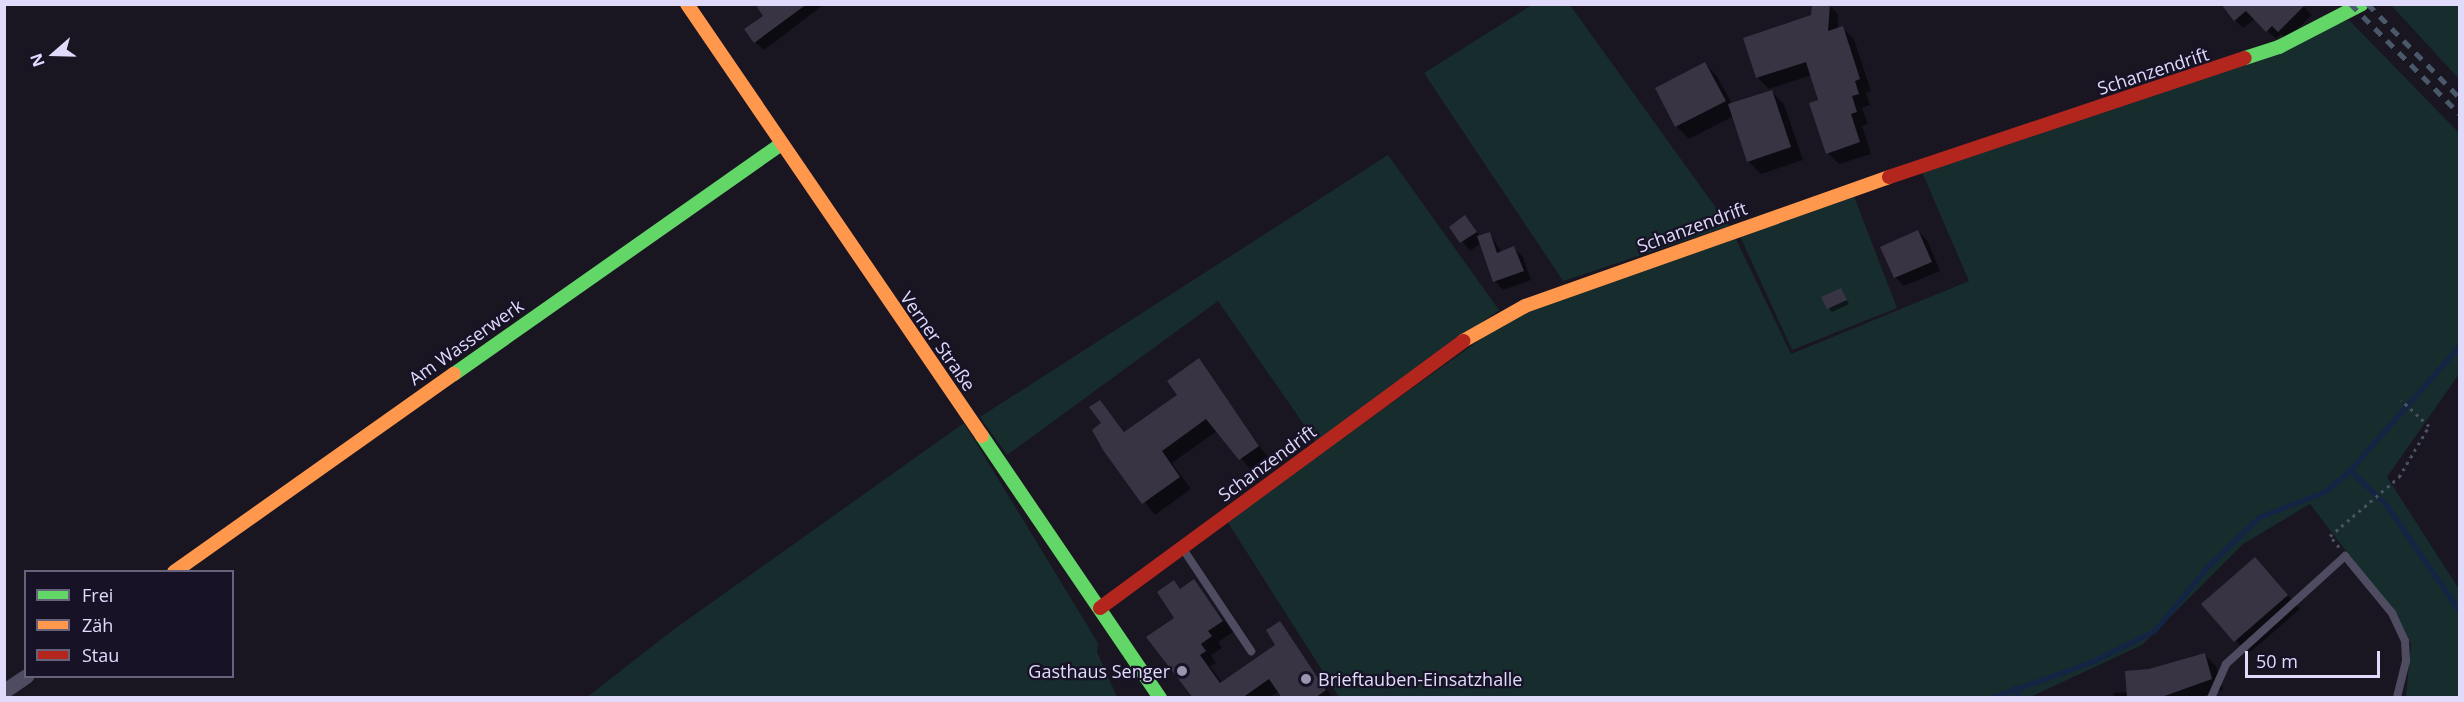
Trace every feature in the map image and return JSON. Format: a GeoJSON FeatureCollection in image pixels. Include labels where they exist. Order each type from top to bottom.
{"type":"FeatureCollection","features":[{"type":"Feature","properties":{"kind":"street","name":"Verner Straße"},"geometry":{"type":"LineString","coordinates":[[687,4],[1100,608],[1155,696]]}},
{"type":"Feature","properties":{"kind":"street","name":"Schanzendrift"},"geometry":{"type":"LineString","coordinates":[[1100,608],[1465,339],[1525,306],[1886,178],[2227,65],[2279,46],[2362,4]]}},
{"type":"Feature","properties":{"kind":"street","name":"Am Wasserwerk"},"geometry":{"type":"LineString","coordinates":[[177,570],[781,144]]}},
{"type":"Feature","properties":{"kind":"street"},"geometry":{"type":"LineString","coordinates":[[4,691],[24,677]]}},
{"type":"Feature","properties":{"kind":"lane"},"geometry":{"type":"LineString","coordinates":[[1182,548],[1251,651]]}},
{"type":"Feature","properties":{"kind":"lane"},"geometry":{"type":"LineString","coordinates":[[2211,698],[2226,664],[2345,556],[2392,613],[2405,642],[2406,661],[2397,698]]}},
{"type":"Feature","properties":{"kind":"path"},"geometry":{"type":"LineString","coordinates":[[2345,556],[2330,536],[2399,477],[2429,426],[2401,400]]}},
{"type":"Feature","properties":{"kind":"green space"},"geometry":{"type":"Polygon","coordinates":[[[1532,5],[1570,5],[1729,226],[1563,281],[1424,73],[1532,5]]]}},
{"type":"Feature","properties":{"kind":"green space"},"geometry":{"type":"Polygon","coordinates":[[[2391,5],[2459,5],[2459,79],[2391,5]]]}},
{"type":"Feature","properties":{"kind":"green space"},"geometry":{"type":"Polygon","coordinates":[[[2349,20],[2459,133],[2459,374],[2387,477],[2459,589],[2459,697],[2406,697],[2411,644],[2399,620],[2310,504],[2243,544],[2142,645],[2028,698],[1339,697],[1227,521],[1513,316],[1735,237],[1791,354],[1969,281],[1922,172],[2349,20]]]}},
{"type":"Feature","properties":{"kind":"green space"},"geometry":{"type":"Polygon","coordinates":[[[1388,155],[1499,310],[1316,442],[1218,301],[1007,455],[980,417],[1388,155]]]}},
{"type":"Feature","properties":{"kind":"green space"},"geometry":{"type":"Polygon","coordinates":[[[1853,194],[1897,308],[1792,350],[1740,236],[1853,194]]]}},
{"type":"Feature","properties":{"kind":"green space"},"geometry":{"type":"Polygon","coordinates":[[[964,423],[1098,643],[1097,652],[1117,697],[586,698],[673,630],[964,423]]]}},
{"type":"Feature","properties":{"kind":"building"},"geometry":{"type":"Polygon","coordinates":[[[755,4],[807,4],[754,43],[744,29],[763,16],[755,4]]]}},
{"type":"Feature","properties":{"kind":"building"},"geometry":{"type":"Polygon","coordinates":[[[1812,4],[1830,4],[1828,31],[1843,26],[1860,79],[1855,81],[1859,94],[1852,96],[1857,112],[1851,114],[1860,142],[1826,154],[1809,103],[1818,100],[1806,62],[1756,78],[1743,38],[1811,15],[1812,4]]]}},
{"type":"Feature","properties":{"kind":"building"},"geometry":{"type":"Polygon","coordinates":[[[2221,4],[2306,4],[2278,32],[2272,26],[2266,32],[2246,11],[2234,21],[2221,4]]]}},
{"type":"Feature","properties":{"kind":"building"},"geometry":{"type":"Polygon","coordinates":[[[1705,62],[1726,101],[1675,127],[1655,88],[1705,62]]]}},
{"type":"Feature","properties":{"kind":"building"},"geometry":{"type":"Polygon","coordinates":[[[1772,90],[1791,147],[1747,162],[1728,104],[1772,90]]]}},
{"type":"Feature","properties":{"kind":"building"},"geometry":{"type":"Polygon","coordinates":[[[1465,215],[1477,232],[1460,243],[1449,227],[1465,215]]]}},
{"type":"Feature","properties":{"kind":"building"},"geometry":{"type":"Polygon","coordinates":[[[1918,230],[1932,262],[1894,278],[1880,247],[1918,230]]]}},
{"type":"Feature","properties":{"kind":"building"},"geometry":{"type":"Polygon","coordinates":[[[1490,232],[1497,253],[1514,246],[1524,271],[1493,282],[1477,236],[1490,232]]]}},
{"type":"Feature","properties":{"kind":"building"},"geometry":{"type":"Polygon","coordinates":[[[1841,288],[1847,300],[1827,309],[1821,297],[1841,288]]]}},
{"type":"Feature","properties":{"kind":"building"},"geometry":{"type":"Polygon","coordinates":[[[1199,358],[1259,446],[1239,460],[1206,419],[1162,451],[1180,477],[1142,504],[1103,450],[1092,430],[1101,423],[1089,407],[1100,400],[1124,432],[1177,395],[1167,381],[1199,358]]]}},
{"type":"Feature","properties":{"kind":"building"},"geometry":{"type":"Polygon","coordinates":[[[2255,557],[2288,595],[2234,642],[2201,604],[2255,557]]]}},
{"type":"Feature","properties":{"kind":"building"},"geometry":{"type":"Polygon","coordinates":[[[1194,579],[1223,621],[1208,631],[1212,636],[1201,644],[1206,651],[1200,655],[1220,683],[1275,645],[1266,630],[1280,621],[1326,690],[1315,698],[1282,698],[1269,679],[1242,698],[1193,698],[1146,637],[1174,618],[1157,592],[1174,580],[1180,589],[1194,579]]]}},
{"type":"Feature","properties":{"kind":"building"},"geometry":{"type":"Polygon","coordinates":[[[2205,653],[2212,679],[2159,698],[2127,698],[2125,671],[2149,669],[2205,653]]]}},
{"type":"Feature","properties":{"kind":"waterway"},"geometry":{"type":"LineString","coordinates":[[1990,698],[2091,662],[2154,631],[2208,566],[2259,517],[2326,491],[2350,470],[2460,345]]}},
{"type":"Feature","properties":{"kind":"waterway"},"geometry":{"type":"LineString","coordinates":[[2350,470],[2387,506],[2460,612]]}},
{"type":"Feature","properties":{"kind":"waterway"},"geometry":{"type":"LineString","coordinates":[[2014,688],[2019,698]]}},
{"type":"Feature","properties":{"kind":"railway"},"geometry":{"type":"LineString","coordinates":[[2351,4],[2460,114]]}},
{"type":"Feature","properties":{"kind":"railway"},"geometry":{"type":"LineString","coordinates":[[2368,4],[2460,98]]}},
{"type":"Feature","properties":{"kind":"traffic: fast"},"geometry":{"type":"LineString","coordinates":[[2245,58],[2279,47],[2362,4]]}},
{"type":"Feature","properties":{"kind":"traffic: fast"},"geometry":{"type":"LineString","coordinates":[[454,374],[781,144]]}},
{"type":"Feature","properties":{"kind":"traffic: fast"},"geometry":{"type":"LineString","coordinates":[[982,436],[1160,698]]}},
{"type":"Feature","properties":{"kind":"traffic: slow"},"geometry":{"type":"LineString","coordinates":[[687,4],[982,436]]}},
{"type":"Feature","properties":{"kind":"traffic: slow"},"geometry":{"type":"LineString","coordinates":[[1463,341],[1525,306],[1889,177]]}},
{"type":"Feature","properties":{"kind":"traffic: slow"},"geometry":{"type":"LineString","coordinates":[[177,570],[454,374]]}},
{"type":"Feature","properties":{"kind":"traffic: jam"},"geometry":{"type":"LineString","coordinates":[[1889,177],[2245,58]]}},
{"type":"Feature","properties":{"kind":"traffic: jam"},"geometry":{"type":"LineString","coordinates":[[1100,608],[1463,341]]}},
{"type":"Feature","properties":{"kind":"place","name":"Gasthaus Senger"},"geometry":{"type":"Point","coordinates":[1182,671]}},
{"type":"Feature","properties":{"kind":"place","name":"Brieftauben-Einsatzhalle"},"geometry":{"type":"Point","coordinates":[1306,679]}}]}
